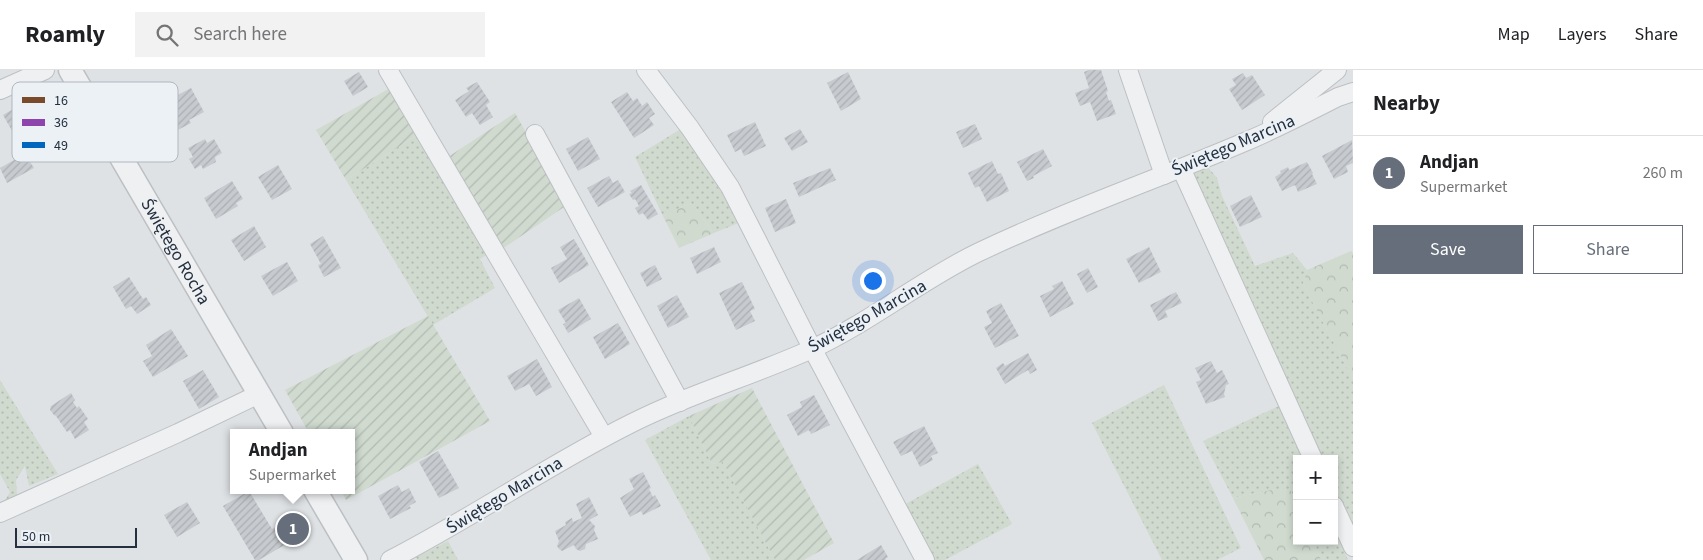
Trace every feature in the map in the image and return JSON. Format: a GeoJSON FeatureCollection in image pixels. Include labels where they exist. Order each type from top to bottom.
{"type":"FeatureCollection","features":[{"type":"Feature","properties":{"kind":"street"},"geometry":{"type":"LineString","coordinates":[[18,82],[45,70]]}},
{"type":"Feature","properties":{"kind":"street","name":"Świętego Rocha"},"geometry":{"type":"LineString","coordinates":[[70,70],[77,82]]}},
{"type":"Feature","properties":{"kind":"street"},"geometry":{"type":"LineString","coordinates":[[388,70],[604,437]]}},
{"type":"Feature","properties":{"kind":"street"},"geometry":{"type":"LineString","coordinates":[[646,70],[690,128],[730,187],[812,348],[925,560]]}},
{"type":"Feature","properties":{"kind":"street"},"geometry":{"type":"LineString","coordinates":[[1128,70],[1164,175]]}},
{"type":"Feature","properties":{"kind":"street"},"geometry":{"type":"LineString","coordinates":[[1249,141],[1337,70]]}},
{"type":"Feature","properties":{"kind":"street"},"geometry":{"type":"LineString","coordinates":[[0,90],[12,85]]}},
{"type":"Feature","properties":{"kind":"street","name":"Świętego Marcina"},"geometry":{"type":"LineString","coordinates":[[390,560],[443,532],[543,471],[604,437],[680,402],[812,348],[977,254],[1021,233],[1249,141],[1338,97],[1353,92]]}},
{"type":"Feature","properties":{"kind":"street"},"geometry":{"type":"LineString","coordinates":[[535,134],[680,402]]}},
{"type":"Feature","properties":{"kind":"street","name":"Świętego Rocha"},"geometry":{"type":"LineString","coordinates":[[124,162],[280,429]]}},
{"type":"Feature","properties":{"kind":"street"},"geometry":{"type":"LineString","coordinates":[[1181,168],[1311,455]]}},
{"type":"Feature","properties":{"kind":"street"},"geometry":{"type":"LineString","coordinates":[[0,513],[178,433],[259,394]]}},
{"type":"Feature","properties":{"kind":"street"},"geometry":{"type":"LineString","coordinates":[[317,494],[356,560]]}},
{"type":"Feature","properties":{"kind":"street"},"geometry":{"type":"LineString","coordinates":[[1338,515],[1353,547]]}},
{"type":"Feature","properties":{"kind":"green space"},"geometry":{"type":"Polygon","coordinates":[[[392,87],[419,134],[346,180],[316,130],[392,87]]]}},
{"type":"Feature","properties":{"kind":"green space"},"geometry":{"type":"Polygon","coordinates":[[[515,113],[567,205],[502,249],[448,157],[515,113]]]}},
{"type":"Feature","properties":{"kind":"green space"},"geometry":{"type":"Polygon","coordinates":[[[684,127],[715,182],[741,222],[714,233],[691,203],[663,216],[635,157],[684,127]]]}},
{"type":"Feature","properties":{"kind":"green space"},"geometry":{"type":"Polygon","coordinates":[[[419,134],[488,254],[480,259],[495,288],[433,325],[346,180],[419,134]]]}},
{"type":"Feature","properties":{"kind":"green space"},"geometry":{"type":"Polygon","coordinates":[[[1208,167],[1217,178],[1222,196],[1255,266],[1293,253],[1307,270],[1303,284],[1353,379],[1353,531],[1338,498],[1338,455],[1319,455],[1189,175],[1208,167]]]}},
{"type":"Feature","properties":{"kind":"green space"},"geometry":{"type":"Polygon","coordinates":[[[691,203],[714,233],[679,248],[663,216],[691,203]]]}},
{"type":"Feature","properties":{"kind":"green space"},"geometry":{"type":"Polygon","coordinates":[[[1351,251],[1353,253],[1353,379],[1303,284],[1307,270],[1351,251]]]}},
{"type":"Feature","properties":{"kind":"green space"},"geometry":{"type":"Polygon","coordinates":[[[428,316],[490,421],[346,500],[343,494],[355,494],[355,429],[307,429],[285,390],[428,316]]]}},
{"type":"Feature","properties":{"kind":"green space"},"geometry":{"type":"Polygon","coordinates":[[[0,380],[58,474],[29,486],[25,466],[16,480],[17,496],[4,502],[10,492],[0,474],[0,380]]]}},
{"type":"Feature","properties":{"kind":"green space"},"geometry":{"type":"Polygon","coordinates":[[[1164,385],[1241,548],[1217,560],[1162,560],[1092,423],[1164,385]]]}},
{"type":"Feature","properties":{"kind":"green space"},"geometry":{"type":"Polygon","coordinates":[[[752,388],[834,543],[804,560],[775,560],[723,462],[712,464],[689,416],[752,388]]]}},
{"type":"Feature","properties":{"kind":"green space"},"geometry":{"type":"Polygon","coordinates":[[[1283,404],[1304,455],[1293,455],[1293,495],[1290,489],[1275,489],[1233,498],[1203,441],[1283,404]]]}},
{"type":"Feature","properties":{"kind":"green space"},"geometry":{"type":"Polygon","coordinates":[[[689,416],[712,464],[723,462],[775,560],[711,560],[645,440],[689,416]]]}},
{"type":"Feature","properties":{"kind":"green space"},"geometry":{"type":"Polygon","coordinates":[[[978,464],[1012,524],[945,560],[928,560],[900,507],[978,464]]]}},
{"type":"Feature","properties":{"kind":"green space"},"geometry":{"type":"Polygon","coordinates":[[[1275,489],[1290,489],[1293,495],[1293,545],[1315,545],[1321,560],[1264,560],[1233,498],[1275,489]]]}},
{"type":"Feature","properties":{"kind":"green space"},"geometry":{"type":"Polygon","coordinates":[[[1338,536],[1348,560],[1321,560],[1315,545],[1338,545],[1338,536]]]}},
{"type":"Feature","properties":{"kind":"green space"},"geometry":{"type":"Polygon","coordinates":[[[448,541],[458,560],[417,560],[416,557],[448,541]]]}},
{"type":"Feature","properties":{"kind":"building"},"geometry":{"type":"Polygon","coordinates":[[[1101,70],[1108,91],[1106,92],[1109,101],[1111,100],[1116,114],[1097,121],[1090,102],[1080,106],[1075,93],[1089,88],[1084,72],[1101,70]]]}},
{"type":"Feature","properties":{"kind":"building"},"geometry":{"type":"Polygon","coordinates":[[[359,72],[368,87],[353,96],[344,81],[359,72]]]}},
{"type":"Feature","properties":{"kind":"building"},"geometry":{"type":"Polygon","coordinates":[[[848,72],[861,99],[841,111],[827,83],[848,72]]]}},
{"type":"Feature","properties":{"kind":"building"},"geometry":{"type":"Polygon","coordinates":[[[1243,73],[1246,78],[1252,75],[1265,95],[1242,110],[1229,89],[1236,85],[1232,79],[1243,73]]]}},
{"type":"Feature","properties":{"kind":"building"},"geometry":{"type":"Polygon","coordinates":[[[477,82],[490,102],[486,105],[493,117],[480,125],[472,113],[466,117],[455,100],[469,91],[466,88],[477,82]]]}},
{"type":"Feature","properties":{"kind":"building"},"geometry":{"type":"Polygon","coordinates":[[[191,88],[204,112],[189,120],[191,123],[178,130],[178,95],[191,88]]]}},
{"type":"Feature","properties":{"kind":"building"},"geometry":{"type":"Polygon","coordinates":[[[627,92],[633,101],[637,98],[642,106],[647,102],[655,114],[649,118],[654,125],[634,138],[611,102],[627,92]]]}},
{"type":"Feature","properties":{"kind":"building"},"geometry":{"type":"Polygon","coordinates":[[[12,110],[12,131],[3,115],[12,110]]]}},
{"type":"Feature","properties":{"kind":"building"},"geometry":{"type":"Polygon","coordinates":[[[755,122],[766,146],[744,156],[741,149],[735,152],[727,135],[755,122]]]}},
{"type":"Feature","properties":{"kind":"building"},"geometry":{"type":"Polygon","coordinates":[[[975,124],[982,139],[963,148],[956,132],[975,124]]]}},
{"type":"Feature","properties":{"kind":"building"},"geometry":{"type":"Polygon","coordinates":[[[800,129],[808,142],[792,151],[784,138],[800,129]]]}},
{"type":"Feature","properties":{"kind":"building"},"geometry":{"type":"Polygon","coordinates":[[[588,137],[600,159],[578,171],[566,149],[588,137]]]}},
{"type":"Feature","properties":{"kind":"building"},"geometry":{"type":"Polygon","coordinates":[[[205,139],[207,143],[214,139],[222,153],[215,157],[216,162],[203,169],[201,165],[195,169],[189,159],[193,157],[188,148],[205,139]]]}},
{"type":"Feature","properties":{"kind":"building"},"geometry":{"type":"Polygon","coordinates":[[[1352,140],[1353,163],[1346,166],[1348,172],[1334,179],[1322,156],[1352,140]]]}},
{"type":"Feature","properties":{"kind":"building"},"geometry":{"type":"Polygon","coordinates":[[[1043,149],[1052,166],[1027,181],[1017,162],[1043,149]]]}},
{"type":"Feature","properties":{"kind":"building"},"geometry":{"type":"Polygon","coordinates":[[[12,161],[30,162],[34,168],[7,183],[0,168],[12,161]]]}},
{"type":"Feature","properties":{"kind":"building"},"geometry":{"type":"Polygon","coordinates":[[[992,161],[998,174],[1001,173],[1009,191],[987,202],[979,186],[975,188],[968,173],[992,161]]]}},
{"type":"Feature","properties":{"kind":"building"},"geometry":{"type":"Polygon","coordinates":[[[1307,162],[1317,184],[1298,192],[1295,185],[1282,191],[1275,177],[1281,173],[1280,171],[1288,167],[1289,170],[1307,162]]]}},
{"type":"Feature","properties":{"kind":"building"},"geometry":{"type":"Polygon","coordinates":[[[278,165],[292,189],[272,200],[258,177],[278,165]]]}},
{"type":"Feature","properties":{"kind":"building"},"geometry":{"type":"Polygon","coordinates":[[[830,168],[836,180],[799,197],[793,183],[830,168]]]}},
{"type":"Feature","properties":{"kind":"building"},"geometry":{"type":"Polygon","coordinates":[[[609,176],[613,183],[618,180],[625,192],[598,207],[587,188],[609,176]]]}},
{"type":"Feature","properties":{"kind":"building"},"geometry":{"type":"Polygon","coordinates":[[[232,181],[243,199],[236,203],[238,206],[216,219],[204,198],[232,181]]]}},
{"type":"Feature","properties":{"kind":"building"},"geometry":{"type":"Polygon","coordinates":[[[641,185],[658,214],[648,220],[643,213],[639,215],[635,208],[639,206],[629,194],[632,193],[630,191],[641,185]]]}},
{"type":"Feature","properties":{"kind":"building"},"geometry":{"type":"Polygon","coordinates":[[[1251,195],[1262,217],[1240,227],[1230,206],[1251,195]]]}},
{"type":"Feature","properties":{"kind":"building"},"geometry":{"type":"Polygon","coordinates":[[[786,199],[796,223],[775,232],[765,208],[786,199]]]}},
{"type":"Feature","properties":{"kind":"building"},"geometry":{"type":"Polygon","coordinates":[[[254,226],[266,247],[244,261],[231,240],[254,226]]]}},
{"type":"Feature","properties":{"kind":"building"},"geometry":{"type":"Polygon","coordinates":[[[323,236],[341,268],[324,277],[318,265],[321,264],[310,244],[323,236]]]}},
{"type":"Feature","properties":{"kind":"building"},"geometry":{"type":"Polygon","coordinates":[[[574,239],[589,265],[559,283],[551,268],[567,259],[560,247],[574,239]]]}},
{"type":"Feature","properties":{"kind":"building"},"geometry":{"type":"Polygon","coordinates":[[[714,247],[721,262],[697,274],[690,258],[714,247]]]}},
{"type":"Feature","properties":{"kind":"building"},"geometry":{"type":"Polygon","coordinates":[[[1149,247],[1161,272],[1139,283],[1126,259],[1149,247]]]}},
{"type":"Feature","properties":{"kind":"building"},"geometry":{"type":"Polygon","coordinates":[[[287,262],[298,281],[273,296],[261,276],[287,262]]]}},
{"type":"Feature","properties":{"kind":"building"},"geometry":{"type":"Polygon","coordinates":[[[655,265],[662,279],[647,287],[640,273],[655,265]]]}},
{"type":"Feature","properties":{"kind":"building"},"geometry":{"type":"Polygon","coordinates":[[[1088,268],[1098,287],[1087,293],[1077,274],[1088,268]]]}},
{"type":"Feature","properties":{"kind":"building"},"geometry":{"type":"Polygon","coordinates":[[[129,277],[143,299],[146,297],[151,305],[137,314],[131,306],[126,309],[113,287],[129,277]]]}},
{"type":"Feature","properties":{"kind":"building"},"geometry":{"type":"Polygon","coordinates":[[[1062,281],[1074,304],[1050,317],[1040,296],[1054,289],[1052,286],[1062,281]]]}},
{"type":"Feature","properties":{"kind":"building"},"geometry":{"type":"Polygon","coordinates":[[[742,282],[755,309],[750,311],[755,321],[736,330],[719,293],[742,282]]]}},
{"type":"Feature","properties":{"kind":"building"},"geometry":{"type":"Polygon","coordinates":[[[1176,292],[1182,303],[1165,311],[1168,317],[1158,321],[1150,305],[1176,292]]]}},
{"type":"Feature","properties":{"kind":"building"},"geometry":{"type":"Polygon","coordinates":[[[677,295],[689,317],[668,328],[657,306],[677,295]]]}},
{"type":"Feature","properties":{"kind":"building"},"geometry":{"type":"Polygon","coordinates":[[[579,298],[591,319],[568,333],[563,324],[566,323],[558,310],[579,298]]]}},
{"type":"Feature","properties":{"kind":"building"},"geometry":{"type":"Polygon","coordinates":[[[1001,303],[1019,336],[995,348],[984,327],[992,323],[986,311],[1001,303]]]}},
{"type":"Feature","properties":{"kind":"building"},"geometry":{"type":"Polygon","coordinates":[[[618,323],[630,344],[605,359],[593,337],[618,323]]]}},
{"type":"Feature","properties":{"kind":"building"},"geometry":{"type":"Polygon","coordinates":[[[171,329],[188,356],[153,377],[143,361],[152,356],[146,345],[171,329]]]}},
{"type":"Feature","properties":{"kind":"building"},"geometry":{"type":"Polygon","coordinates":[[[1028,353],[1037,370],[1030,374],[1028,370],[1005,384],[996,368],[1003,363],[1005,366],[1028,353]]]}},
{"type":"Feature","properties":{"kind":"building"},"geometry":{"type":"Polygon","coordinates":[[[537,359],[552,387],[536,396],[529,384],[515,391],[507,376],[537,359]]]}},
{"type":"Feature","properties":{"kind":"building"},"geometry":{"type":"Polygon","coordinates":[[[1211,361],[1217,373],[1222,370],[1229,384],[1226,385],[1225,397],[1206,404],[1196,382],[1201,380],[1195,368],[1211,361]]]}},
{"type":"Feature","properties":{"kind":"building"},"geometry":{"type":"Polygon","coordinates":[[[203,370],[219,397],[199,409],[183,381],[203,370]]]}},
{"type":"Feature","properties":{"kind":"building"},"geometry":{"type":"Polygon","coordinates":[[[71,393],[75,400],[73,402],[77,408],[79,406],[88,419],[84,422],[89,430],[75,439],[70,430],[67,432],[50,410],[51,406],[71,393]]]}},
{"type":"Feature","properties":{"kind":"building"},"geometry":{"type":"Polygon","coordinates":[[[814,395],[830,425],[811,434],[809,430],[798,436],[787,415],[802,407],[800,402],[814,395]]]}},
{"type":"Feature","properties":{"kind":"building"},"geometry":{"type":"Polygon","coordinates":[[[924,426],[938,453],[931,456],[933,460],[920,467],[912,451],[901,456],[893,442],[924,426]]]}},
{"type":"Feature","properties":{"kind":"building"},"geometry":{"type":"Polygon","coordinates":[[[438,451],[459,488],[439,498],[419,462],[438,451]]]}},
{"type":"Feature","properties":{"kind":"building"},"geometry":{"type":"Polygon","coordinates":[[[643,472],[653,497],[655,495],[661,506],[643,515],[641,511],[630,517],[620,498],[634,489],[629,479],[643,472]]]}},
{"type":"Feature","properties":{"kind":"building"},"geometry":{"type":"Polygon","coordinates":[[[398,485],[402,492],[409,488],[416,502],[409,506],[411,508],[390,519],[378,496],[398,485]]]}},
{"type":"Feature","properties":{"kind":"building"},"geometry":{"type":"Polygon","coordinates":[[[244,494],[251,494],[272,529],[293,517],[303,534],[259,560],[255,560],[223,506],[244,494]]]}},
{"type":"Feature","properties":{"kind":"building"},"geometry":{"type":"Polygon","coordinates":[[[589,497],[598,515],[589,520],[595,526],[594,530],[598,539],[586,544],[585,549],[580,551],[574,545],[562,551],[557,546],[559,541],[555,531],[566,525],[565,522],[572,518],[573,522],[582,518],[576,504],[589,497]]]}},
{"type":"Feature","properties":{"kind":"building"},"geometry":{"type":"Polygon","coordinates":[[[187,502],[200,523],[177,537],[164,515],[187,502]]]}},
{"type":"Feature","properties":{"kind":"building"},"geometry":{"type":"Polygon","coordinates":[[[881,545],[888,557],[886,560],[857,560],[881,545]]]}},
{"type":"Feature","properties":{"kind":"place","name":"Andjan"},"geometry":{"type":"Point","coordinates":[293,529]}}]}
